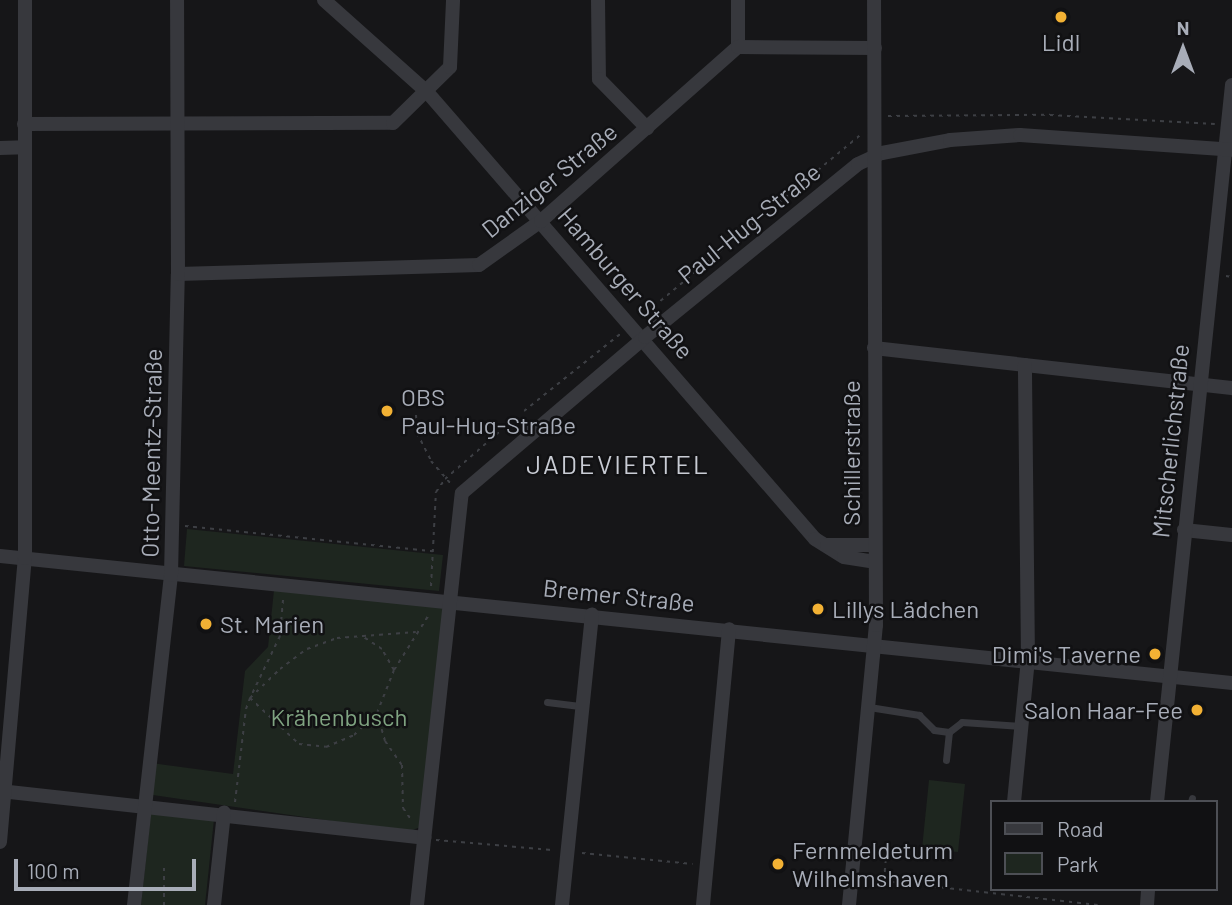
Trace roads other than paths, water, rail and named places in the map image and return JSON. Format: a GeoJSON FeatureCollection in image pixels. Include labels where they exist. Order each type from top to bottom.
{"type":"FeatureCollection","features":[{"type":"Feature","properties":{"kind":"street"},"geometry":{"type":"LineString","coordinates":[[0,842],[2,791],[25,558],[25,0]]}},
{"type":"Feature","properties":{"kind":"street","name":"Otto-Meentz-Straße"},"geometry":{"type":"LineString","coordinates":[[134,905],[171,575],[178,274],[177,0]]}},
{"type":"Feature","properties":{"kind":"street","name":"Hamburger Straße"},"geometry":{"type":"LineString","coordinates":[[324,0],[428,93],[645,337],[824,545],[844,557],[875,562]]}},
{"type":"Feature","properties":{"kind":"street"},"geometry":{"type":"LineString","coordinates":[[24,124],[380,126],[393,123],[428,93],[450,67],[453,0]]}},
{"type":"Feature","properties":{"kind":"street"},"geometry":{"type":"LineString","coordinates":[[598,0],[599,79],[647,128]]}},
{"type":"Feature","properties":{"kind":"street"},"geometry":{"type":"LineString","coordinates":[[738,0],[737,47],[875,48]]}},
{"type":"Feature","properties":{"kind":"street","name":"Schillerstraße"},"geometry":{"type":"LineString","coordinates":[[849,905],[875,646],[874,0]]}},
{"type":"Feature","properties":{"kind":"street","name":"Danziger Straße"},"geometry":{"type":"LineString","coordinates":[[178,274],[479,265],[541,221],[737,47]]}},
{"type":"Feature","properties":{"kind":"street","name":"Mitscherlichstraße"},"geometry":{"type":"LineString","coordinates":[[1157,800],[1198,384],[1229,150],[1228,125],[1232,85]]}},
{"type":"Feature","properties":{"kind":"street","name":"Paul-Hug-Straße"},"geometry":{"type":"LineString","coordinates":[[417,905],[462,493],[527,427],[645,337],[858,164],[875,156],[950,140],[1020,135],[1229,150]]}},
{"type":"Feature","properties":{"kind":"street"},"geometry":{"type":"LineString","coordinates":[[0,148],[24,147]]}},
{"type":"Feature","properties":{"kind":"street"},"geometry":{"type":"LineString","coordinates":[[874,348],[1232,388]]}},
{"type":"Feature","properties":{"kind":"street"},"geometry":{"type":"LineString","coordinates":[[1014,800],[1028,660],[1025,365]]}},
{"type":"Feature","properties":{"kind":"street"},"geometry":{"type":"LineString","coordinates":[[1184,530],[1232,535]]}},
{"type":"Feature","properties":{"kind":"street"},"geometry":{"type":"LineString","coordinates":[[824,545],[875,545]]}},
{"type":"Feature","properties":{"kind":"street","name":"Bremer Straße"},"geometry":{"type":"LineString","coordinates":[[0,556],[171,575],[450,600],[1232,683]]}},
{"type":"Feature","properties":{"kind":"street"},"geometry":{"type":"LineString","coordinates":[[562,905],[592,615]]}},
{"type":"Feature","properties":{"kind":"street"},"geometry":{"type":"LineString","coordinates":[[703,905],[729,629]]}},
{"type":"Feature","properties":{"kind":"street"},"geometry":{"type":"LineString","coordinates":[[2,791],[229,813],[424,838]]}},
{"type":"Feature","properties":{"kind":"street"},"geometry":{"type":"LineString","coordinates":[[214,905],[229,813]]}},
{"type":"Feature","properties":{"kind":"lane"},"geometry":{"type":"LineString","coordinates":[[547,702],[583,706]]}},
{"type":"Feature","properties":{"kind":"lane"},"geometry":{"type":"LineString","coordinates":[[868,707],[919,715],[934,730],[949,732],[962,722],[1021,726]]}},
{"type":"Feature","properties":{"kind":"lane"},"geometry":{"type":"LineString","coordinates":[[946,760],[949,732]]}},
{"type":"Feature","properties":{"kind":"place","name":"Lidl"},"geometry":{"type":"Point","coordinates":[1061,17]}},
{"type":"Feature","properties":{"kind":"place","name":"OBS Paul-Hug-Straße"},"geometry":{"type":"Point","coordinates":[387,411]}},
{"type":"Feature","properties":{"kind":"place","name":"Lillys Lädchen"},"geometry":{"type":"Point","coordinates":[818,609]}},
{"type":"Feature","properties":{"kind":"place","name":"St. Marien"},"geometry":{"type":"Point","coordinates":[206,624]}},
{"type":"Feature","properties":{"kind":"place","name":"Dimi's Taverne"},"geometry":{"type":"Point","coordinates":[1155,654]}},
{"type":"Feature","properties":{"kind":"place","name":"Salon Haar-Fee"},"geometry":{"type":"Point","coordinates":[1197,710]}},
{"type":"Feature","properties":{"kind":"place","name":"Fernmeldeturm Wilhelmshaven"},"geometry":{"type":"Point","coordinates":[778,864]}},
{"type":"Feature","properties":{"kind":"district","name":"JADEVIERTEL"},"geometry":{"type":"Point","coordinates":[618,464]}},
{"type":"Feature","properties":{"kind":"park label","name":"Krähenbusch"},"geometry":{"type":"Point","coordinates":[339,717]}}]}
